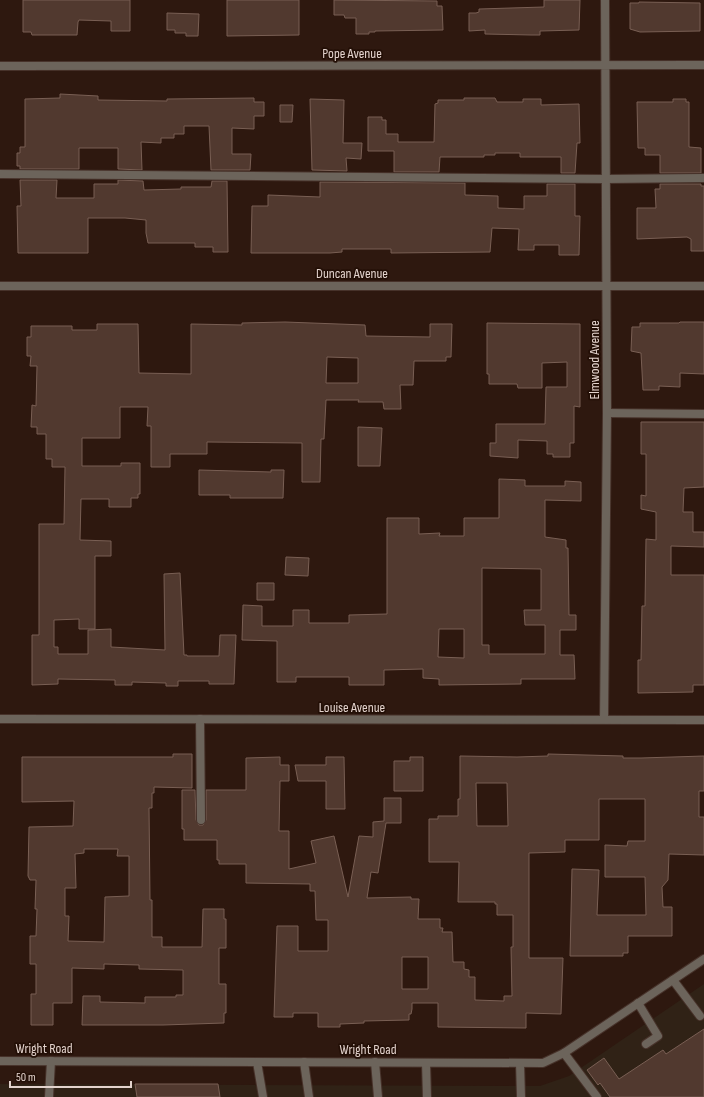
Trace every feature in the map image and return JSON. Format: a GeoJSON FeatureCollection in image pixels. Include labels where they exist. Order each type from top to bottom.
{"type":"FeatureCollection","features":[{"type":"Feature","properties":{"kind":"street","name":"Elmwood Avenue"},"geometry":{"type":"LineString","coordinates":[[604,720],[607,413],[605,0]]}},
{"type":"Feature","properties":{"kind":"street","name":"Pope Avenue"},"geometry":{"type":"LineString","coordinates":[[0,66],[704,65]]}},
{"type":"Feature","properties":{"kind":"street"},"geometry":{"type":"LineString","coordinates":[[0,174],[605,179],[704,178]]}},
{"type":"Feature","properties":{"kind":"street","name":"Duncan Avenue"},"geometry":{"type":"LineString","coordinates":[[0,286],[704,286]]}},
{"type":"Feature","properties":{"kind":"street"},"geometry":{"type":"LineString","coordinates":[[607,413],[704,414]]}},
{"type":"Feature","properties":{"kind":"street","name":"Louise Avenue"},"geometry":{"type":"LineString","coordinates":[[0,719],[704,720]]}},
{"type":"Feature","properties":{"kind":"street"},"geometry":{"type":"LineString","coordinates":[[200,719],[201,820]]}},
{"type":"Feature","properties":{"kind":"street","name":"Wright Road"},"geometry":{"type":"LineString","coordinates":[[0,1061],[543,1063],[564,1053],[704,958]]}},
{"type":"Feature","properties":{"kind":"street"},"geometry":{"type":"LineString","coordinates":[[673,980],[700,1016]]}},
{"type":"Feature","properties":{"kind":"street"},"geometry":{"type":"LineString","coordinates":[[638,1003],[658,1036],[646,1044]]}},
{"type":"Feature","properties":{"kind":"street"},"geometry":{"type":"LineString","coordinates":[[564,1053],[597,1097]]}},
{"type":"Feature","properties":{"kind":"street"},"geometry":{"type":"LineString","coordinates":[[49,1097],[51,1061]]}},
{"type":"Feature","properties":{"kind":"street"},"geometry":{"type":"LineString","coordinates":[[257,1062],[262,1097]]}},
{"type":"Feature","properties":{"kind":"street"},"geometry":{"type":"LineString","coordinates":[[304,1062],[309,1097]]}},
{"type":"Feature","properties":{"kind":"street"},"geometry":{"type":"LineString","coordinates":[[375,1062],[378,1097]]}},
{"type":"Feature","properties":{"kind":"street"},"geometry":{"type":"LineString","coordinates":[[426,1062],[427,1097]]}},
{"type":"Feature","properties":{"kind":"street"},"geometry":{"type":"LineString","coordinates":[[520,1063],[522,1097]]}},
{"type":"Feature","properties":{"kind":"shaded area"},"geometry":{"type":"Polygon","coordinates":[[[704,984],[704,1097],[0,1097],[0,1084],[540,1086],[569,1076],[704,984]]]}},
{"type":"Feature","properties":{"kind":"building"},"geometry":{"type":"Polygon","coordinates":[[[23,0],[130,0],[130,31],[111,31],[111,21],[79,20],[77,35],[32,35],[31,32],[23,32],[23,0]]]}},
{"type":"Feature","properties":{"kind":"building"},"geometry":{"type":"Polygon","coordinates":[[[227,0],[299,0],[299,35],[227,36],[227,0]]]}},
{"type":"Feature","properties":{"kind":"building"},"geometry":{"type":"Polygon","coordinates":[[[334,0],[437,1],[437,6],[442,6],[443,30],[375,31],[369,32],[369,34],[356,34],[356,18],[345,18],[344,15],[334,15],[334,0]]]}},
{"type":"Feature","properties":{"kind":"building"},"geometry":{"type":"Polygon","coordinates":[[[544,0],[580,0],[579,30],[540,31],[540,35],[485,34],[485,30],[469,31],[469,13],[479,12],[479,9],[544,7],[544,0]]]}},
{"type":"Feature","properties":{"kind":"building"},"geometry":{"type":"Polygon","coordinates":[[[630,3],[700,3],[700,31],[640,32],[630,29],[630,3]]]}},
{"type":"Feature","properties":{"kind":"building"},"geometry":{"type":"Polygon","coordinates":[[[167,13],[199,14],[198,36],[186,36],[186,33],[175,33],[175,30],[167,30],[167,13]]]}},
{"type":"Feature","properties":{"kind":"building"},"geometry":{"type":"Polygon","coordinates":[[[60,94],[98,96],[98,100],[167,101],[167,99],[254,98],[254,102],[264,102],[264,116],[254,116],[254,129],[232,128],[232,154],[251,154],[250,170],[211,170],[209,126],[184,126],[184,134],[174,134],[174,138],[161,138],[161,143],[141,142],[142,170],[118,169],[118,148],[79,148],[79,169],[20,169],[20,166],[17,166],[17,153],[20,153],[20,147],[25,147],[25,99],[60,98],[60,94]]]}},
{"type":"Feature","properties":{"kind":"building"},"geometry":{"type":"Polygon","coordinates":[[[464,98],[495,98],[497,102],[523,102],[523,99],[541,99],[541,105],[579,104],[580,143],[577,143],[575,173],[561,173],[561,157],[520,157],[520,153],[495,153],[495,155],[484,155],[484,157],[440,157],[439,172],[394,172],[394,151],[368,151],[368,117],[382,117],[382,120],[386,120],[386,134],[398,134],[398,142],[434,142],[435,104],[438,103],[438,100],[464,100],[464,98]]]}},
{"type":"Feature","properties":{"kind":"building"},"geometry":{"type":"Polygon","coordinates":[[[310,99],[344,100],[343,143],[362,143],[361,159],[346,158],[347,171],[312,170],[310,99]]]}},
{"type":"Feature","properties":{"kind":"building"},"geometry":{"type":"Polygon","coordinates":[[[673,99],[686,99],[686,102],[689,102],[689,147],[701,148],[701,173],[660,173],[660,155],[645,155],[645,148],[638,148],[637,102],[673,102],[673,99]]]}},
{"type":"Feature","properties":{"kind":"building"},"geometry":{"type":"Polygon","coordinates":[[[280,105],[293,105],[292,122],[280,122],[280,105]]]}},
{"type":"Feature","properties":{"kind":"building"},"geometry":{"type":"Polygon","coordinates":[[[20,180],[57,180],[56,198],[94,198],[94,184],[118,184],[118,180],[143,181],[144,190],[181,189],[181,187],[211,187],[212,181],[227,181],[228,252],[213,252],[213,247],[195,247],[195,243],[148,243],[146,220],[125,218],[88,218],[88,253],[18,253],[17,206],[21,206],[20,180]]]}},
{"type":"Feature","properties":{"kind":"building"},"geometry":{"type":"Polygon","coordinates":[[[320,182],[465,183],[465,195],[498,196],[498,208],[524,209],[524,196],[547,196],[547,184],[575,184],[575,216],[580,216],[579,255],[559,255],[559,245],[534,245],[534,250],[518,250],[519,229],[492,228],[490,252],[391,253],[391,249],[342,249],[342,252],[330,253],[251,253],[252,206],[268,206],[268,195],[320,197],[320,182]]]}},
{"type":"Feature","properties":{"kind":"building"},"geometry":{"type":"Polygon","coordinates":[[[660,184],[701,184],[701,186],[704,186],[704,251],[691,251],[691,239],[687,237],[637,239],[637,208],[656,208],[655,189],[660,189],[660,184]]]}},
{"type":"Feature","properties":{"kind":"building"},"geometry":{"type":"Polygon","coordinates":[[[285,322],[365,325],[366,336],[430,337],[430,324],[452,324],[451,357],[446,357],[446,361],[414,361],[413,385],[400,385],[401,409],[384,409],[383,402],[326,400],[324,439],[321,439],[320,482],[302,482],[302,443],[207,442],[207,454],[170,454],[170,467],[151,467],[151,426],[147,426],[148,407],[120,407],[120,438],[82,438],[82,466],[121,466],[121,463],[140,463],[140,494],[138,494],[138,498],[131,498],[131,507],[109,507],[109,499],[81,499],[80,540],[111,541],[111,556],[95,556],[95,629],[79,629],[79,619],[54,620],[54,647],[58,647],[58,654],[88,654],[88,630],[111,629],[111,647],[165,650],[164,574],[180,573],[184,655],[219,656],[220,635],[236,635],[234,684],[209,684],[209,681],[178,681],[178,686],[166,686],[166,683],[132,682],[132,685],[115,685],[115,680],[58,679],[58,684],[32,685],[32,635],[39,635],[39,524],[64,524],[65,467],[52,467],[52,459],[46,459],[46,434],[37,434],[37,427],[31,427],[32,405],[36,406],[37,366],[30,366],[31,356],[27,356],[27,337],[31,337],[31,326],[72,326],[72,330],[97,330],[97,324],[138,324],[139,373],[191,374],[191,324],[242,325],[242,323],[285,322]],[[327,357],[326,383],[358,383],[358,358],[327,357]]]}},
{"type":"Feature","properties":{"kind":"building"},"geometry":{"type":"Polygon","coordinates":[[[704,322],[704,374],[680,373],[680,387],[659,386],[659,390],[643,390],[641,353],[631,351],[632,327],[640,327],[640,323],[704,322]]]}},
{"type":"Feature","properties":{"kind":"building"},"geometry":{"type":"Polygon","coordinates":[[[487,323],[580,324],[580,407],[574,406],[574,443],[570,443],[570,457],[553,457],[553,454],[547,454],[547,441],[518,440],[518,458],[490,456],[490,443],[496,443],[496,424],[545,424],[546,387],[567,387],[567,362],[542,363],[542,388],[518,388],[517,384],[489,384],[489,374],[487,374],[487,323]]]}},
{"type":"Feature","properties":{"kind":"building"},"geometry":{"type":"Polygon","coordinates":[[[641,422],[704,422],[704,487],[684,488],[683,512],[693,512],[693,532],[704,532],[704,547],[671,546],[671,575],[704,575],[704,685],[693,685],[693,692],[638,693],[638,660],[641,660],[642,606],[645,606],[646,539],[656,540],[656,512],[641,509],[641,495],[646,496],[646,454],[641,454],[641,422]]]}},
{"type":"Feature","properties":{"kind":"building"},"geometry":{"type":"Polygon","coordinates":[[[358,427],[382,428],[380,466],[358,466],[358,427]]]}},
{"type":"Feature","properties":{"kind":"building"},"geometry":{"type":"Polygon","coordinates":[[[199,470],[271,472],[271,470],[284,470],[283,498],[230,498],[230,495],[199,495],[199,470]]]}},
{"type":"Feature","properties":{"kind":"building"},"geometry":{"type":"Polygon","coordinates":[[[499,479],[525,480],[525,486],[565,486],[565,481],[581,482],[581,501],[545,500],[545,537],[566,540],[566,548],[568,548],[569,615],[576,615],[576,630],[560,630],[560,655],[574,655],[575,679],[521,679],[521,684],[439,685],[439,679],[423,678],[423,669],[384,670],[384,685],[349,685],[349,677],[296,677],[296,682],[277,682],[277,641],[242,640],[243,605],[262,606],[262,626],[293,626],[293,610],[309,610],[309,623],[349,623],[349,615],[387,614],[387,518],[419,518],[419,534],[440,533],[439,536],[464,536],[464,518],[499,518],[499,479]],[[482,568],[482,645],[489,645],[489,654],[545,654],[545,625],[525,625],[524,610],[541,610],[541,569],[482,568]],[[439,629],[438,657],[464,658],[464,629],[439,629]]]}},
{"type":"Feature","properties":{"kind":"building"},"geometry":{"type":"Polygon","coordinates":[[[286,557],[309,558],[308,576],[285,575],[286,557]]]}},
{"type":"Feature","properties":{"kind":"building"},"geometry":{"type":"Polygon","coordinates":[[[257,583],[274,583],[274,600],[257,600],[257,583]]]}},
{"type":"Feature","properties":{"kind":"building"},"geometry":{"type":"Polygon","coordinates":[[[173,754],[192,754],[192,788],[154,787],[154,793],[152,793],[152,808],[149,808],[152,937],[162,937],[162,947],[202,947],[203,909],[224,909],[224,919],[226,919],[226,948],[219,948],[219,984],[226,984],[226,1013],[224,1013],[224,1023],[82,1025],[83,996],[100,996],[100,1002],[145,1003],[145,997],[176,997],[176,995],[183,995],[183,970],[139,969],[139,965],[104,964],[104,969],[72,968],[72,1003],[53,1003],[53,1025],[31,1025],[31,994],[36,994],[36,964],[30,964],[30,936],[36,936],[37,909],[35,909],[36,880],[30,880],[28,876],[29,827],[73,826],[74,801],[22,802],[22,757],[173,757],[173,754]],[[84,849],[84,853],[75,854],[76,888],[65,888],[65,916],[69,916],[68,941],[104,942],[105,897],[129,896],[129,856],[117,856],[118,849],[84,849]]]}},
{"type":"Feature","properties":{"kind":"building"},"geometry":{"type":"Polygon","coordinates":[[[548,754],[623,756],[623,758],[641,758],[704,756],[704,791],[699,791],[699,817],[704,817],[704,855],[669,854],[668,880],[662,887],[663,907],[672,907],[672,936],[628,936],[628,953],[623,953],[623,956],[570,956],[572,869],[599,870],[597,915],[646,915],[645,877],[605,877],[605,845],[627,846],[628,841],[645,841],[645,799],[599,799],[599,840],[565,840],[565,852],[529,853],[529,958],[563,958],[561,1014],[526,1013],[526,1028],[438,1027],[438,1003],[412,1003],[409,1020],[364,1021],[364,1023],[340,1024],[340,1027],[318,1027],[318,1013],[293,1013],[293,1017],[274,1017],[277,926],[298,926],[298,951],[328,951],[328,920],[316,920],[315,891],[310,891],[310,884],[246,883],[246,864],[219,864],[219,860],[217,860],[217,840],[184,840],[184,829],[182,829],[182,790],[195,790],[196,820],[199,825],[203,825],[206,820],[206,790],[246,790],[246,758],[280,757],[280,765],[289,765],[289,781],[280,781],[279,831],[289,831],[289,869],[316,863],[311,841],[334,836],[348,897],[359,836],[373,837],[373,822],[384,821],[384,798],[401,798],[401,823],[386,823],[378,873],[371,872],[367,898],[411,897],[411,899],[419,899],[418,919],[440,919],[440,928],[443,928],[442,932],[452,932],[453,962],[464,962],[464,969],[469,970],[469,977],[475,977],[475,1000],[504,1001],[504,996],[512,996],[511,947],[513,947],[513,915],[497,915],[497,904],[495,904],[495,902],[458,902],[459,862],[429,862],[429,819],[438,819],[438,816],[458,816],[458,799],[460,799],[460,756],[548,756],[548,754]],[[476,783],[477,826],[508,826],[507,783],[476,783]],[[402,957],[402,989],[428,989],[428,957],[402,957]]]}},
{"type":"Feature","properties":{"kind":"building"},"geometry":{"type":"Polygon","coordinates":[[[326,757],[344,757],[345,809],[326,809],[326,781],[298,781],[295,765],[326,765],[326,757]]]}},
{"type":"Feature","properties":{"kind":"building"},"geometry":{"type":"Polygon","coordinates":[[[410,757],[423,757],[423,791],[394,791],[394,761],[410,761],[410,757]]]}},
{"type":"Feature","properties":{"kind":"building"},"geometry":{"type":"Polygon","coordinates":[[[704,1029],[704,1097],[610,1097],[600,1083],[598,1085],[587,1070],[604,1058],[619,1079],[663,1050],[666,1054],[704,1029]]]}},
{"type":"Feature","properties":{"kind":"building"},"geometry":{"type":"Polygon","coordinates":[[[135,1084],[218,1084],[220,1097],[137,1097],[135,1084]]]}}]}
